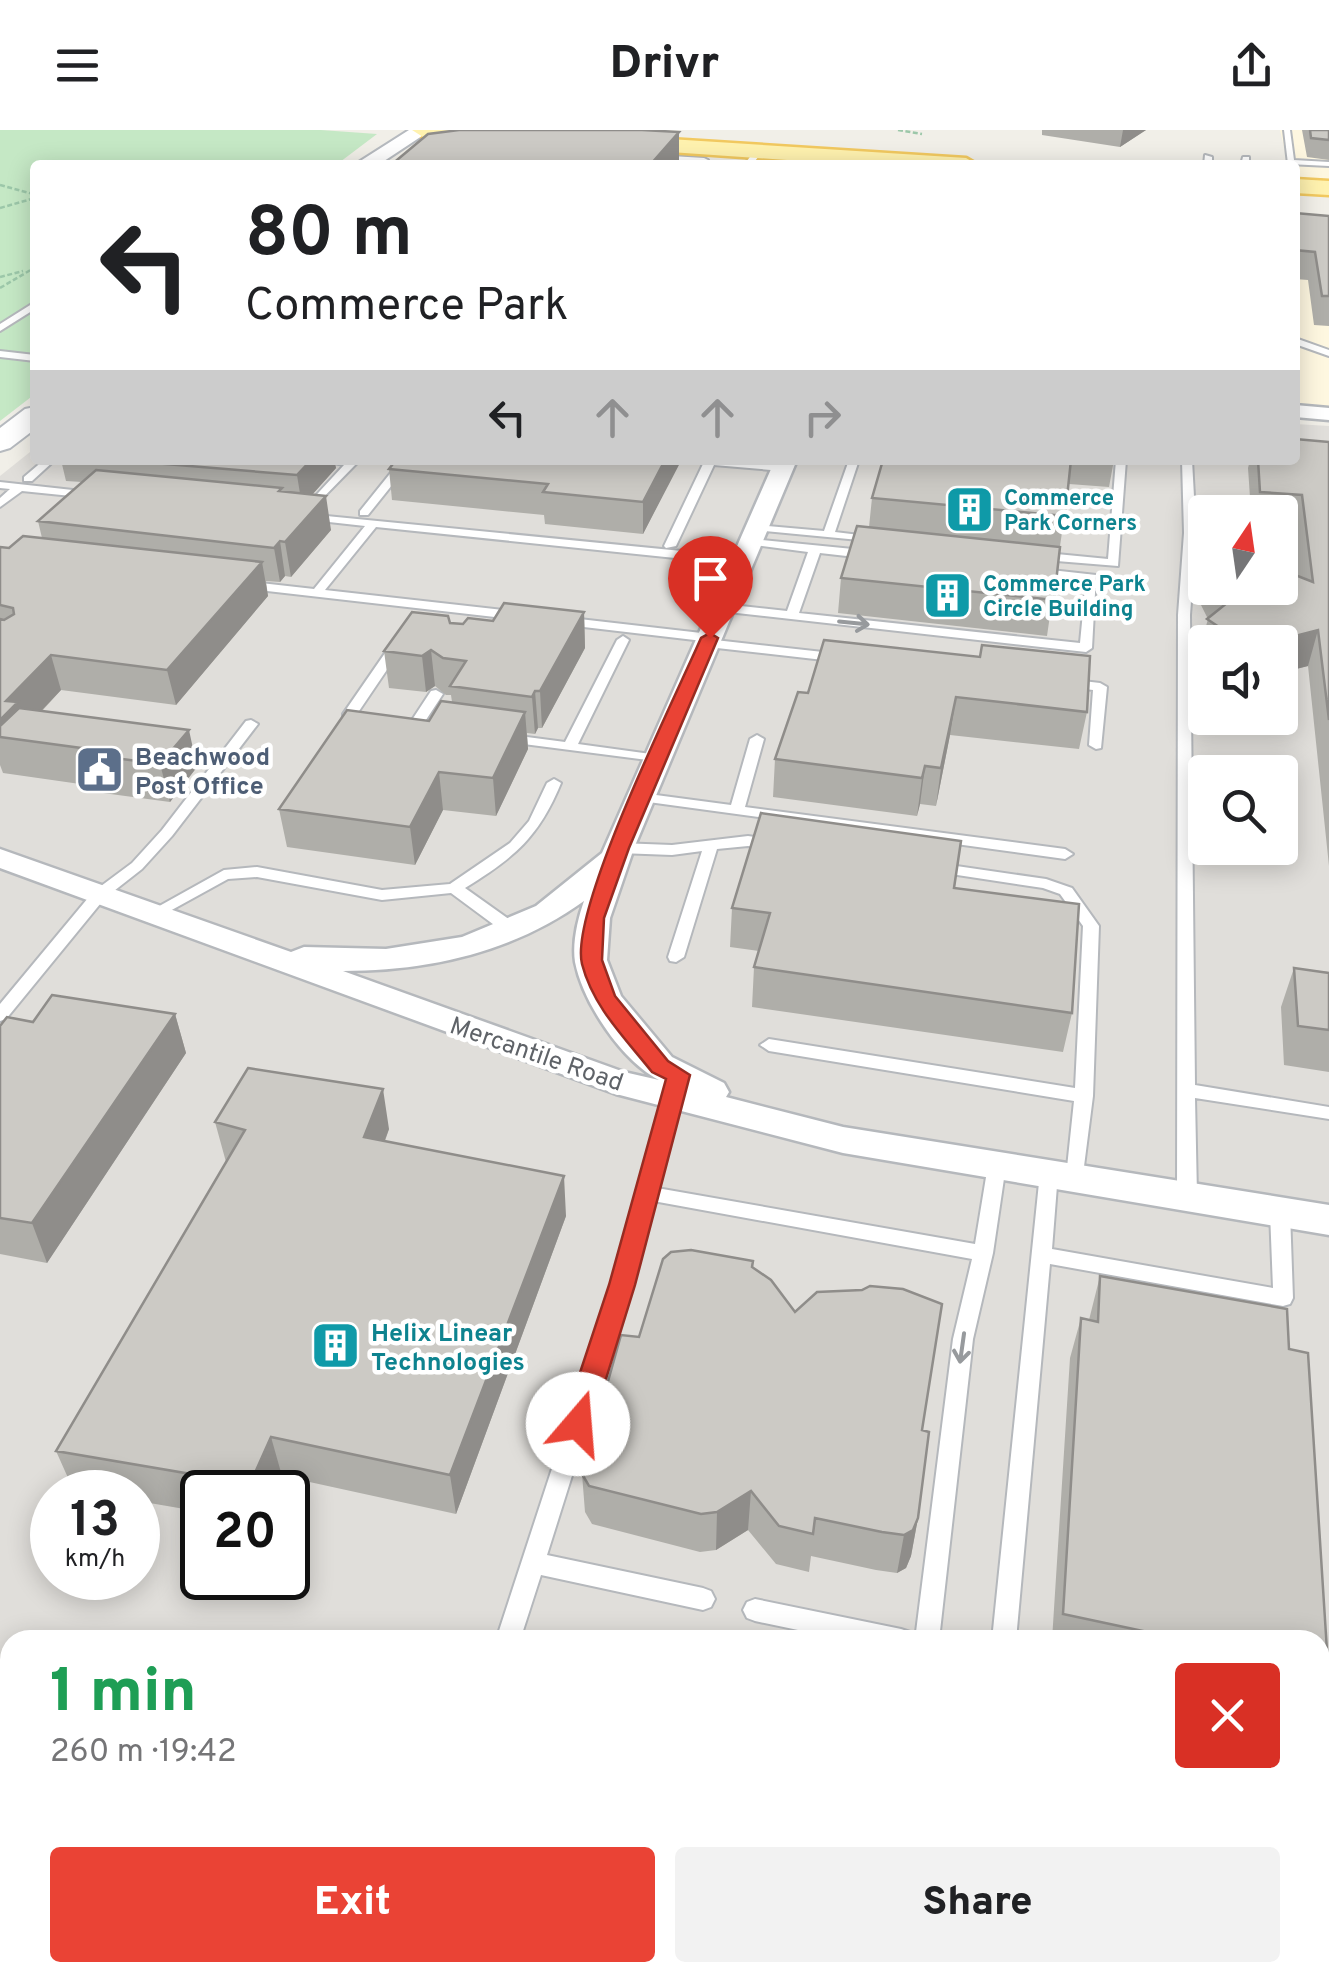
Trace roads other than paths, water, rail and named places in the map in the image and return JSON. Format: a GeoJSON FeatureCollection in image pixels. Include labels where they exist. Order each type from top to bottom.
{"type":"FeatureCollection","features":[{"type":"Feature","properties":{"kind":"main road"},"geometry":{"type":"LineString","coordinates":[[372,160],[423,130],[536,137]]}},
{"type":"Feature","properties":{"kind":"main road"},"geometry":{"type":"LineString","coordinates":[[576,140],[707,158],[822,160]]}},
{"type":"Feature","properties":{"kind":"main road"},"geometry":{"type":"LineString","coordinates":[[1300,186],[1329,188]]}},
{"type":"Feature","properties":{"kind":"street"},"geometry":{"type":"LineString","coordinates":[[1300,411],[1329,414]]}},
{"type":"Feature","properties":{"kind":"street"},"geometry":{"type":"LineString","coordinates":[[675,1086],[605,998],[592,960],[594,918],[641,797],[785,465]]}},
{"type":"Feature","properties":{"kind":"street"},"geometry":{"type":"LineString","coordinates":[[249,949],[319,959],[371,960],[422,955],[478,942],[568,900],[596,877],[620,848]]}},
{"type":"Feature","properties":{"kind":"street","name":"Mercantile Road"},"geometry":{"type":"LineString","coordinates":[[2,862],[616,1082],[675,1086],[778,1126],[1329,1220]]}},
{"type":"Feature","properties":{"kind":"lane"},"geometry":{"type":"LineString","coordinates":[[1287,130],[1291,160]]}},
{"type":"Feature","properties":{"kind":"lane"},"geometry":{"type":"LineString","coordinates":[[645,156],[707,158]]}},
{"type":"Feature","properties":{"kind":"lane"},"geometry":{"type":"LineString","coordinates":[[1300,162],[1329,164]]}},
{"type":"Feature","properties":{"kind":"lane"},"geometry":{"type":"LineString","coordinates":[[0,328],[30,308]]}},
{"type":"Feature","properties":{"kind":"lane"},"geometry":{"type":"LineString","coordinates":[[1300,342],[1329,353]]}},
{"type":"Feature","properties":{"kind":"lane"},"geometry":{"type":"LineString","coordinates":[[0,354],[30,357]]}},
{"type":"Feature","properties":{"kind":"lane"},"geometry":{"type":"LineString","coordinates":[[0,504],[44,465]]}},
{"type":"Feature","properties":{"kind":"lane"},"geometry":{"type":"LineString","coordinates":[[311,507],[350,465]]}},
{"type":"Feature","properties":{"kind":"lane"},"geometry":{"type":"LineString","coordinates":[[317,593],[404,465]]}},
{"type":"Feature","properties":{"kind":"lane"},"geometry":{"type":"LineString","coordinates":[[670,546],[708,465]]}},
{"type":"Feature","properties":{"kind":"lane"},"geometry":{"type":"LineString","coordinates":[[828,536],[852,465]]}},
{"type":"Feature","properties":{"kind":"lane"},"geometry":{"type":"LineString","coordinates":[[1019,554],[1114,563],[1121,465]]}},
{"type":"Feature","properties":{"kind":"lane"},"geometry":{"type":"LineString","coordinates":[[1187,465],[1190,532],[1184,615],[1187,1196]]}},
{"type":"Feature","properties":{"kind":"lane"},"geometry":{"type":"LineString","coordinates":[[0,485],[24,483],[98,495]]}},
{"type":"Feature","properties":{"kind":"lane"},"geometry":{"type":"LineString","coordinates":[[294,516],[369,518],[894,557]]}},
{"type":"Feature","properties":{"kind":"lane"},"geometry":{"type":"LineString","coordinates":[[369,518],[670,546],[749,546],[828,536],[886,541]]}},
{"type":"Feature","properties":{"kind":"lane"},"geometry":{"type":"LineString","coordinates":[[792,616],[816,549]]}},
{"type":"Feature","properties":{"kind":"lane"},"geometry":{"type":"LineString","coordinates":[[723,608],[1086,648],[1092,578],[1013,570]]}},
{"type":"Feature","properties":{"kind":"lane"},"geometry":{"type":"LineString","coordinates":[[533,630],[236,590],[317,593],[852,659]]}},
{"type":"Feature","properties":{"kind":"lane"},"geometry":{"type":"LineString","coordinates":[[381,722],[348,718],[407,632]]}},
{"type":"Feature","properties":{"kind":"lane"},"geometry":{"type":"LineString","coordinates":[[551,632],[707,643]]}},
{"type":"Feature","properties":{"kind":"lane"},"geometry":{"type":"LineString","coordinates":[[569,747],[623,640]]}},
{"type":"Feature","properties":{"kind":"lane"},"geometry":{"type":"LineString","coordinates":[[1043,680],[1100,687],[1096,745]]}},
{"type":"Feature","properties":{"kind":"lane"},"geometry":{"type":"LineString","coordinates":[[415,726],[436,694]]}},
{"type":"Feature","properties":{"kind":"lane"},"geometry":{"type":"LineString","coordinates":[[0,1016],[100,894],[137,866],[167,832],[251,724]]}},
{"type":"Feature","properties":{"kind":"lane"},"geometry":{"type":"LineString","coordinates":[[398,724],[434,729]]}},
{"type":"Feature","properties":{"kind":"lane"},"geometry":{"type":"LineString","coordinates":[[492,736],[658,758]]}},
{"type":"Feature","properties":{"kind":"lane"},"geometry":{"type":"LineString","coordinates":[[737,808],[757,739]]}},
{"type":"Feature","properties":{"kind":"lane"},"geometry":{"type":"LineString","coordinates":[[153,914],[224,875],[257,872],[382,895],[454,888],[511,853],[540,820],[554,783]]}},
{"type":"Feature","properties":{"kind":"lane"},"geometry":{"type":"LineString","coordinates":[[641,797],[1065,854]]}},
{"type":"Feature","properties":{"kind":"lane"},"geometry":{"type":"LineString","coordinates":[[620,848],[672,850],[748,841],[786,846]]}},
{"type":"Feature","properties":{"kind":"lane"},"geometry":{"type":"LineString","coordinates":[[676,957],[712,845]]}},
{"type":"Feature","properties":{"kind":"lane"},"geometry":{"type":"LineString","coordinates":[[916,865],[1046,884],[1066,891],[1091,926],[1084,1096],[1041,1255],[1005,1630]]}},
{"type":"Feature","properties":{"kind":"lane"},"geometry":{"type":"LineString","coordinates":[[454,888],[511,929]]}},
{"type":"Feature","properties":{"kind":"lane"},"geometry":{"type":"LineString","coordinates":[[769,1044],[1084,1096]]}},
{"type":"Feature","properties":{"kind":"lane"},"geometry":{"type":"LineString","coordinates":[[511,1630],[622,1285],[675,1086]]}},
{"type":"Feature","properties":{"kind":"lane"},"geometry":{"type":"LineString","coordinates":[[1187,1090],[1329,1113]]}},
{"type":"Feature","properties":{"kind":"lane"},"geometry":{"type":"LineString","coordinates":[[928,1630],[963,1339],[997,1165]]}},
{"type":"Feature","properties":{"kind":"lane"},"geometry":{"type":"LineString","coordinates":[[646,1194],[982,1253]]}},
{"type":"Feature","properties":{"kind":"lane"},"geometry":{"type":"LineString","coordinates":[[1041,1255],[1283,1298],[1280,1212]]}},
{"type":"Feature","properties":{"kind":"lane"},"geometry":{"type":"LineString","coordinates":[[533,1562],[703,1598]]}},
{"type":"Feature","properties":{"kind":"lane"},"geometry":{"type":"LineString","coordinates":[[754,1610],[852,1630]]}},
{"type":"Feature","properties":{"kind":"place","name":"Commerce Park Corners"},"geometry":{"type":"Point","coordinates":[969,510]}},
{"type":"Feature","properties":{"kind":"place","name":"Commerce Park Circle Building"},"geometry":{"type":"Point","coordinates":[948,596]}},
{"type":"Feature","properties":{"kind":"place","name":"Beachwood Post Office"},"geometry":{"type":"Point","coordinates":[100,770]}},
{"type":"Feature","properties":{"kind":"place","name":"Helix Linear Technologies"},"geometry":{"type":"Point","coordinates":[336,1346]}}]}
